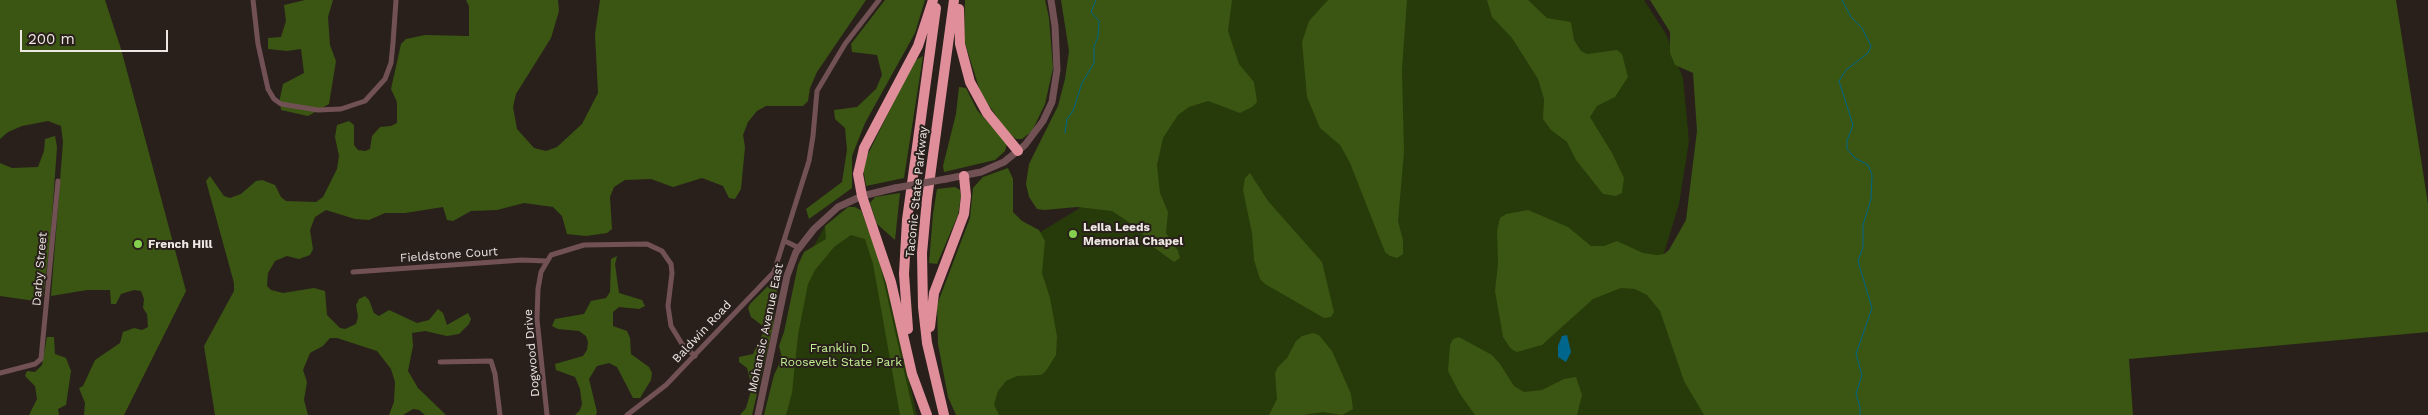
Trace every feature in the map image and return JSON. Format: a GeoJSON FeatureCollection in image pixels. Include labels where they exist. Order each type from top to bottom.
{"type":"FeatureCollection","features":[{"type":"Feature","properties":{"kind":"highway"},"geometry":{"type":"LineString","coordinates":[[927,415],[909,365],[886,264],[862,196],[858,170],[862,152],[915,54],[932,0]]}},
{"type":"Feature","properties":{"kind":"highway","name":"Taconic State Parkway"},"geometry":{"type":"LineString","coordinates":[[927,415],[910,346],[904,265],[909,202],[938,0]]}},
{"type":"Feature","properties":{"kind":"highway","name":"Taconic State Parkway"},"geometry":{"type":"LineString","coordinates":[[944,415],[934,378],[924,325],[922,253],[929,183],[954,0]]}},
{"type":"Feature","properties":{"kind":"highway"},"geometry":{"type":"LineString","coordinates":[[959,0],[960,44],[970,82],[987,113],[1018,151]]}},
{"type":"Feature","properties":{"kind":"highway"},"geometry":{"type":"LineString","coordinates":[[934,378],[930,324],[932,301],[963,218],[966,196],[964,176]]}},
{"type":"Feature","properties":{"kind":"street"},"geometry":{"type":"LineString","coordinates":[[252,0],[258,44],[269,91],[281,104],[318,110],[341,110],[366,101],[385,79],[391,63],[394,43],[396,0]]}},
{"type":"Feature","properties":{"kind":"street"},"geometry":{"type":"LineString","coordinates":[[789,268],[778,265],[809,160],[814,136],[817,91],[845,44],[879,0]]}},
{"type":"Feature","properties":{"kind":"street"},"geometry":{"type":"LineString","coordinates":[[785,241],[799,248],[828,215],[862,196],[895,188],[964,176],[993,168],[1018,151],[1043,121],[1055,86],[1057,51],[1051,0]]}},
{"type":"Feature","properties":{"kind":"street","name":"Darby Street"},"geometry":{"type":"LineString","coordinates":[[0,374],[35,364],[41,359],[58,180]]}},
{"type":"Feature","properties":{"kind":"street"},"geometry":{"type":"LineString","coordinates":[[546,261],[551,255],[584,245],[647,244],[656,246],[667,256],[670,264],[671,282],[668,306],[671,326],[682,344],[695,356]]}},
{"type":"Feature","properties":{"kind":"street","name":"Mohansic Avenue East"},"geometry":{"type":"LineString","coordinates":[[758,415],[789,268],[799,248]]}},
{"type":"Feature","properties":{"kind":"street","name":"Fieldstone Court"},"geometry":{"type":"LineString","coordinates":[[353,272],[522,260],[546,261]]}},
{"type":"Feature","properties":{"kind":"street","name":"Dogwood Drive"},"geometry":{"type":"LineString","coordinates":[[546,261],[538,290],[537,319],[547,415]]}},
{"type":"Feature","properties":{"kind":"street","name":"Baldwin Road"},"geometry":{"type":"LineString","coordinates":[[627,415],[657,393],[695,356],[769,278],[778,265]]}},
{"type":"Feature","properties":{"kind":"street"},"geometry":{"type":"LineString","coordinates":[[440,362],[491,361],[495,374],[500,415]]}},
{"type":"Feature","properties":{"kind":"green space"},"geometry":{"type":"Polygon","coordinates":[[[0,0],[105,0],[121,49],[186,291],[124,415],[84,415],[85,403],[79,388],[83,386],[95,360],[120,343],[123,332],[134,328],[142,330],[148,327],[147,314],[143,308],[144,299],[141,291],[134,290],[121,294],[116,304],[111,304],[110,290],[87,290],[51,296],[63,142],[61,126],[48,121],[22,126],[8,132],[0,139],[0,0]]]}},
{"type":"Feature","properties":{"kind":"green space"},"geometry":{"type":"Polygon","coordinates":[[[305,0],[333,0],[328,17],[330,45],[336,61],[329,104],[308,116],[281,110],[280,98],[283,84],[304,73],[301,49],[287,51],[268,49],[268,38],[281,37],[286,21],[284,5],[305,0]]]}},
{"type":"Feature","properties":{"kind":"green space"},"geometry":{"type":"Polygon","coordinates":[[[466,0],[558,0],[559,11],[551,38],[516,94],[513,107],[517,129],[534,148],[546,151],[557,147],[582,124],[598,93],[595,34],[600,0],[866,0],[817,72],[810,88],[808,101],[803,106],[766,106],[757,111],[748,122],[743,135],[745,147],[741,189],[735,199],[729,198],[723,186],[702,178],[673,187],[651,179],[625,180],[614,187],[610,197],[612,229],[607,233],[586,236],[567,234],[562,216],[553,207],[524,203],[497,210],[471,211],[453,221],[447,220],[443,207],[405,213],[385,213],[369,220],[355,219],[326,210],[315,217],[310,230],[313,249],[310,255],[299,259],[287,256],[275,261],[268,273],[267,286],[271,290],[283,293],[314,288],[325,291],[327,315],[340,328],[345,329],[356,324],[358,317],[356,305],[359,299],[365,296],[369,300],[374,313],[379,316],[389,310],[417,323],[429,320],[438,309],[443,313],[447,325],[468,313],[471,319],[469,324],[459,334],[447,336],[425,331],[412,333],[413,346],[408,371],[418,388],[446,415],[425,415],[419,410],[413,409],[403,415],[389,415],[394,402],[395,382],[391,369],[377,351],[337,338],[330,338],[323,346],[310,353],[303,370],[307,382],[304,400],[308,415],[215,415],[204,346],[234,291],[234,283],[206,181],[210,176],[224,196],[230,198],[241,194],[256,181],[262,180],[275,185],[281,197],[286,201],[316,202],[323,197],[337,169],[339,156],[335,137],[337,125],[349,121],[354,125],[354,145],[358,150],[365,151],[370,149],[372,136],[380,127],[391,126],[397,123],[397,102],[391,89],[401,44],[406,39],[425,35],[469,36],[469,6],[466,0]]]}},
{"type":"Feature","properties":{"kind":"green space"},"geometry":{"type":"Polygon","coordinates":[[[885,0],[925,0],[915,33],[865,123],[852,156],[852,188],[809,219],[806,209],[842,182],[847,150],[845,128],[835,119],[834,110],[857,107],[876,89],[882,75],[877,55],[852,52],[851,44],[885,0]]]}},
{"type":"Feature","properties":{"kind":"green space"},"geometry":{"type":"Polygon","coordinates":[[[965,0],[1045,0],[1049,18],[1053,68],[1045,104],[1032,131],[1022,139],[1016,139],[1006,130],[981,94],[964,40],[965,0]]]}},
{"type":"Feature","properties":{"kind":"green space"},"geometry":{"type":"Polygon","coordinates":[[[1061,0],[1232,0],[1228,31],[1239,64],[1254,82],[1257,102],[1240,113],[1208,101],[1189,107],[1178,115],[1163,138],[1157,165],[1160,193],[1168,212],[1166,233],[1178,251],[1180,258],[1174,262],[1152,246],[1139,229],[1112,211],[1077,207],[1037,209],[1029,197],[1026,184],[1029,164],[1058,106],[1065,79],[1069,51],[1061,0]]]}},
{"type":"Feature","properties":{"kind":"green space"},"geometry":{"type":"Polygon","coordinates":[[[1199,0],[1644,0],[1666,34],[1683,78],[1689,141],[1679,204],[1661,263],[1720,415],[984,415],[1034,236],[1132,176],[1199,0]]]}},
{"type":"Feature","properties":{"kind":"green space"},"geometry":{"type":"Polygon","coordinates":[[[1328,0],[1407,0],[1402,69],[1404,152],[1398,221],[1403,240],[1403,254],[1397,258],[1385,252],[1350,163],[1340,145],[1320,128],[1307,97],[1302,42],[1309,21],[1328,0]]]}},
{"type":"Feature","properties":{"kind":"green space"},"geometry":{"type":"Polygon","coordinates":[[[1487,0],[1528,0],[1547,18],[1571,22],[1574,40],[1581,51],[1587,54],[1617,50],[1622,54],[1628,77],[1615,97],[1597,106],[1590,117],[1612,153],[1624,178],[1622,193],[1616,196],[1603,194],[1576,160],[1567,142],[1551,130],[1543,119],[1544,99],[1538,79],[1512,38],[1492,17],[1487,0]]]}},
{"type":"Feature","properties":{"kind":"green space"},"geometry":{"type":"Polygon","coordinates":[[[1650,0],[2396,0],[2428,204],[2428,332],[2129,359],[2133,415],[1704,415],[1684,381],[1660,311],[1647,295],[1635,289],[1621,288],[1593,299],[1542,345],[1517,352],[1511,349],[1503,337],[1495,291],[1498,264],[1497,231],[1500,218],[1506,214],[1528,210],[1568,227],[1591,246],[1604,246],[1617,241],[1643,253],[1657,255],[1664,254],[1669,250],[1686,220],[1697,131],[1693,73],[1675,65],[1670,53],[1670,32],[1650,0]]]}},
{"type":"Feature","properties":{"kind":"green space"},"geometry":{"type":"Polygon","coordinates":[[[923,56],[904,178],[866,186],[863,168],[867,156],[914,61],[923,56]]]}},
{"type":"Feature","properties":{"kind":"green space"},"geometry":{"type":"Polygon","coordinates":[[[959,87],[966,88],[977,110],[1007,144],[1005,151],[995,160],[944,172],[943,166],[956,114],[959,87]]]}},
{"type":"Feature","properties":{"kind":"green space"},"geometry":{"type":"Polygon","coordinates":[[[55,136],[57,147],[50,244],[43,297],[35,301],[0,296],[0,163],[12,168],[38,167],[44,151],[45,139],[55,136]]]}},
{"type":"Feature","properties":{"kind":"green space"},"geometry":{"type":"Polygon","coordinates":[[[1008,168],[1013,179],[1013,212],[1022,221],[1039,230],[1045,241],[1042,273],[1050,298],[1057,336],[1056,355],[1046,371],[1041,375],[1017,376],[1006,381],[998,391],[994,405],[999,415],[956,415],[948,397],[938,344],[937,305],[970,218],[973,188],[983,177],[1008,168]]]}},
{"type":"Feature","properties":{"kind":"green space"},"geometry":{"type":"Polygon","coordinates":[[[1250,173],[1268,201],[1322,262],[1334,312],[1331,317],[1324,318],[1265,284],[1260,279],[1254,260],[1252,233],[1243,190],[1245,178],[1250,173]]]}},
{"type":"Feature","properties":{"kind":"green space"},"geometry":{"type":"Polygon","coordinates":[[[955,187],[960,190],[961,196],[958,215],[937,264],[929,263],[937,189],[955,187]]]}},
{"type":"Feature","properties":{"kind":"green space"},"geometry":{"type":"Polygon","coordinates":[[[900,193],[895,240],[877,224],[870,203],[875,197],[900,193]]]}},
{"type":"Feature","properties":{"kind":"green space","name":"Franklin D. Roosevelt State Park"},"geometry":{"type":"Polygon","coordinates":[[[856,206],[882,264],[917,415],[768,415],[797,276],[825,226],[856,206]]]}},
{"type":"Feature","properties":{"kind":"green space"},"geometry":{"type":"Polygon","coordinates":[[[848,207],[861,210],[878,256],[914,415],[900,415],[873,264],[865,239],[851,235],[834,247],[815,270],[808,284],[798,335],[792,393],[786,415],[764,415],[774,375],[782,358],[779,346],[784,332],[798,265],[804,252],[826,239],[825,226],[848,207]]]}},
{"type":"Feature","properties":{"kind":"green space"},"geometry":{"type":"Polygon","coordinates":[[[617,256],[615,264],[619,293],[642,300],[645,306],[639,309],[619,307],[613,312],[613,326],[627,331],[630,338],[631,354],[649,367],[652,373],[651,380],[640,398],[633,398],[617,367],[609,363],[597,366],[589,379],[597,412],[596,415],[575,415],[580,410],[582,404],[580,389],[575,377],[556,370],[555,364],[583,356],[587,350],[588,342],[586,336],[579,331],[558,329],[552,326],[555,319],[584,314],[591,301],[606,298],[610,292],[611,259],[617,256]]]}},
{"type":"Feature","properties":{"kind":"green space"},"geometry":{"type":"Polygon","coordinates":[[[778,281],[773,326],[752,415],[740,415],[746,408],[752,387],[747,368],[739,362],[739,357],[753,354],[764,331],[764,327],[751,317],[748,308],[768,286],[778,281]]]}},
{"type":"Feature","properties":{"kind":"green space"},"geometry":{"type":"Polygon","coordinates":[[[1313,333],[1319,335],[1332,351],[1351,394],[1353,409],[1342,415],[1323,412],[1303,415],[1269,415],[1277,399],[1275,373],[1278,367],[1287,358],[1296,341],[1302,336],[1313,333]]]}},
{"type":"Feature","properties":{"kind":"green space"},"geometry":{"type":"Polygon","coordinates":[[[47,337],[54,337],[55,354],[66,358],[71,371],[66,405],[58,409],[59,415],[29,415],[37,399],[35,386],[25,376],[27,371],[35,372],[42,365],[47,337]]]}},
{"type":"Feature","properties":{"kind":"green space"},"geometry":{"type":"Polygon","coordinates":[[[1459,337],[1492,355],[1514,386],[1524,392],[1542,390],[1564,379],[1576,377],[1582,395],[1577,415],[1475,415],[1460,394],[1448,371],[1450,345],[1453,339],[1459,337]]]}},
{"type":"Feature","properties":{"kind":"water"},"geometry":{"type":"Polygon","coordinates":[[[1567,335],[1571,352],[1566,362],[1558,357],[1558,346],[1562,336],[1567,335]]]}},
{"type":"Feature","properties":{"kind":"waterway"},"geometry":{"type":"LineString","coordinates":[[1065,133],[1067,119],[1073,111],[1082,83],[1094,63],[1094,46],[1098,37],[1099,21],[1091,12],[1096,0]]}},
{"type":"Feature","properties":{"kind":"waterway"},"geometry":{"type":"LineString","coordinates":[[1842,0],[1851,17],[1862,28],[1871,46],[1868,53],[1846,70],[1839,81],[1853,125],[1847,141],[1847,149],[1855,158],[1868,165],[1872,175],[1871,199],[1863,225],[1863,247],[1858,261],[1872,308],[1856,354],[1862,375],[1856,394],[1860,415]]}},
{"type":"Feature","properties":{"kind":"place","name":"Leila Leeds Memorial Chapel"},"geometry":{"type":"Point","coordinates":[1073,234]}},
{"type":"Feature","properties":{"kind":"place","name":"French Hill"},"geometry":{"type":"Point","coordinates":[138,244]}}]}
